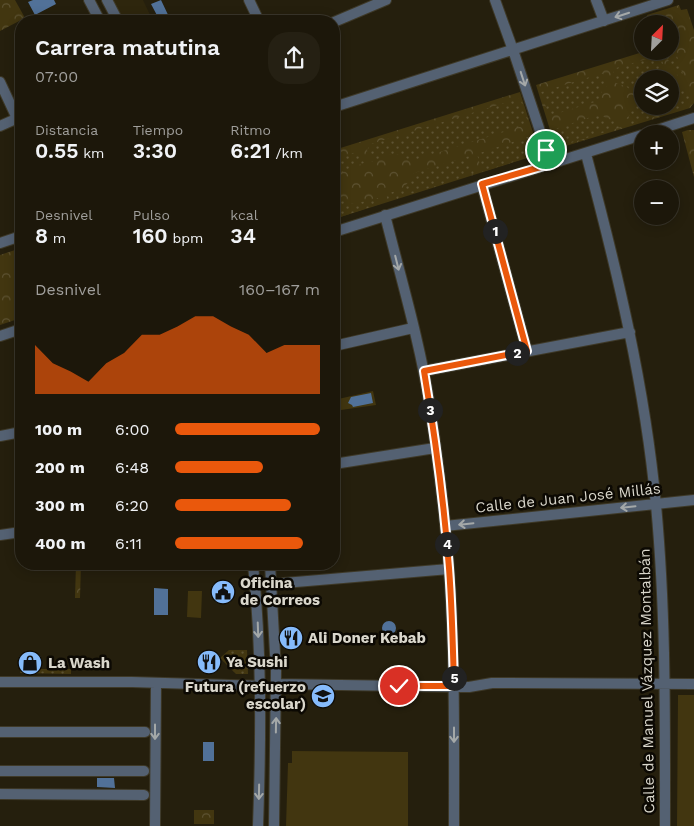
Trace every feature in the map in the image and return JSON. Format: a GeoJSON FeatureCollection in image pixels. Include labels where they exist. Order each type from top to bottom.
{"type":"FeatureCollection","features":[{"type":"Feature","properties":{"kind":"street"},"geometry":{"type":"LineString","coordinates":[[90,0],[97,15]]}},
{"type":"Feature","properties":{"kind":"street"},"geometry":{"type":"LineString","coordinates":[[107,0],[115,15]]}},
{"type":"Feature","properties":{"kind":"street"},"geometry":{"type":"LineString","coordinates":[[248,0],[256,15]]}},
{"type":"Feature","properties":{"kind":"street"},"geometry":{"type":"LineString","coordinates":[[340,19],[386,0]]}},
{"type":"Feature","properties":{"kind":"street"},"geometry":{"type":"LineString","coordinates":[[495,0],[551,164]]}},
{"type":"Feature","properties":{"kind":"street"},"geometry":{"type":"LineString","coordinates":[[596,0],[604,21]]}},
{"type":"Feature","properties":{"kind":"street"},"geometry":{"type":"LineString","coordinates":[[340,106],[668,0]]}},
{"type":"Feature","properties":{"kind":"street"},"geometry":{"type":"LineString","coordinates":[[0,82],[15,112]]}},
{"type":"Feature","properties":{"kind":"street"},"geometry":{"type":"LineString","coordinates":[[672,125],[694,118]]}},
{"type":"Feature","properties":{"kind":"street"},"geometry":{"type":"LineString","coordinates":[[0,126],[15,123]]}},
{"type":"Feature","properties":{"kind":"street"},"geometry":{"type":"LineString","coordinates":[[340,230],[634,137]]}},
{"type":"Feature","properties":{"kind":"street","name":"Calle de Manuel Vázquez Montalbán"},"geometry":{"type":"LineString","coordinates":[[586,154],[614,259],[630,332],[642,397],[656,504],[663,597],[665,826]]}},
{"type":"Feature","properties":{"kind":"street"},"geometry":{"type":"LineString","coordinates":[[482,184],[527,351]]}},
{"type":"Feature","properties":{"kind":"street"},"geometry":{"type":"LineString","coordinates":[[384,215],[424,371],[445,526],[449,569],[454,686],[454,826]]}},
{"type":"Feature","properties":{"kind":"street"},"geometry":{"type":"LineString","coordinates":[[0,243],[15,238]]}},
{"type":"Feature","properties":{"kind":"street"},"geometry":{"type":"LineString","coordinates":[[340,345],[413,328]]}},
{"type":"Feature","properties":{"kind":"street"},"geometry":{"type":"LineString","coordinates":[[0,336],[15,331]]}},
{"type":"Feature","properties":{"kind":"street"},"geometry":{"type":"LineString","coordinates":[[424,371],[630,332]]}},
{"type":"Feature","properties":{"kind":"street"},"geometry":{"type":"LineString","coordinates":[[0,436],[15,433]]}},
{"type":"Feature","properties":{"kind":"street"},"geometry":{"type":"LineString","coordinates":[[340,463],[435,448]]}},
{"type":"Feature","properties":{"kind":"street","name":"Calle de Juan José Millás"},"geometry":{"type":"LineString","coordinates":[[445,526],[694,500]]}},
{"type":"Feature","properties":{"kind":"street"},"geometry":{"type":"LineString","coordinates":[[0,535],[15,533]]}},
{"type":"Feature","properties":{"kind":"street"},"geometry":{"type":"LineString","coordinates":[[272,584],[449,569]]}},
{"type":"Feature","properties":{"kind":"street"},"geometry":{"type":"LineString","coordinates":[[254,570],[258,611],[260,686],[258,826]]}},
{"type":"Feature","properties":{"kind":"street"},"geometry":{"type":"LineString","coordinates":[[271,570],[276,684],[274,826]]}},
{"type":"Feature","properties":{"kind":"street"},"geometry":{"type":"LineString","coordinates":[[0,682],[260,686]]}},
{"type":"Feature","properties":{"kind":"street"},"geometry":{"type":"LineString","coordinates":[[155,826],[156,683]]}},
{"type":"Feature","properties":{"kind":"street"},"geometry":{"type":"LineString","coordinates":[[276,684],[469,687],[492,683],[694,684]]}},
{"type":"Feature","properties":{"kind":"street"},"geometry":{"type":"LineString","coordinates":[[0,732],[145,732]]}},
{"type":"Feature","properties":{"kind":"street"},"geometry":{"type":"LineString","coordinates":[[0,771],[144,771]]}},
{"type":"Feature","properties":{"kind":"street"},"geometry":{"type":"LineString","coordinates":[[0,794],[144,795]]}},
{"type":"Feature","properties":{"kind":"shaded area"},"geometry":{"type":"Polygon","coordinates":[[[107,0],[143,0],[150,15],[115,15],[107,0]]]}},
{"type":"Feature","properties":{"kind":"green space"},"geometry":{"type":"Polygon","coordinates":[[[0,0],[15,0],[23,15],[15,15],[15,23],[0,31],[0,0]]]}},
{"type":"Feature","properties":{"kind":"green space"},"geometry":{"type":"Polygon","coordinates":[[[679,5],[681,10],[687,9],[694,30],[694,103],[690,108],[679,111],[679,70],[634,70],[634,115],[667,115],[556,149],[536,85],[634,55],[634,60],[679,60],[679,15],[647,15],[679,5]]]}},
{"type":"Feature","properties":{"kind":"green space"},"geometry":{"type":"Polygon","coordinates":[[[643,60],[662,60],[667,70],[634,70],[634,90],[631,91],[627,87],[616,83],[613,69],[643,60]]]}},
{"type":"Feature","properties":{"kind":"green space"},"geometry":{"type":"Polygon","coordinates":[[[668,60],[678,60],[683,75],[679,76],[679,70],[674,70],[668,60]]]}},
{"type":"Feature","properties":{"kind":"green space"},"geometry":{"type":"Polygon","coordinates":[[[603,73],[608,85],[602,91],[598,101],[549,116],[541,92],[603,73]]]}},
{"type":"Feature","properties":{"kind":"green space"},"geometry":{"type":"Polygon","coordinates":[[[685,87],[692,101],[689,105],[679,108],[679,89],[685,87]]]}},
{"type":"Feature","properties":{"kind":"green space"},"geometry":{"type":"Polygon","coordinates":[[[520,92],[540,154],[340,217],[340,148],[520,92]]]}},
{"type":"Feature","properties":{"kind":"green space"},"geometry":{"type":"Polygon","coordinates":[[[521,98],[529,124],[411,161],[400,154],[391,154],[371,162],[367,150],[371,144],[521,98]]]}},
{"type":"Feature","properties":{"kind":"green space"},"geometry":{"type":"Polygon","coordinates":[[[634,104],[634,115],[659,115],[629,125],[626,119],[630,115],[634,104]]]}},
{"type":"Feature","properties":{"kind":"green space"},"geometry":{"type":"Polygon","coordinates":[[[600,114],[607,119],[619,120],[621,127],[558,147],[552,130],[600,114]]]}},
{"type":"Feature","properties":{"kind":"green space"},"geometry":{"type":"Polygon","coordinates":[[[694,130],[694,177],[682,132],[694,130]]]}},
{"type":"Feature","properties":{"kind":"green space"},"geometry":{"type":"Polygon","coordinates":[[[533,135],[538,154],[482,172],[477,154],[533,135]]]}},
{"type":"Feature","properties":{"kind":"green space"},"geometry":{"type":"Polygon","coordinates":[[[360,151],[364,163],[350,168],[340,175],[340,157],[360,151]]]}},
{"type":"Feature","properties":{"kind":"green space"},"geometry":{"type":"Polygon","coordinates":[[[469,156],[474,174],[388,201],[386,194],[403,188],[414,173],[469,156]]]}},
{"type":"Feature","properties":{"kind":"green space"},"geometry":{"type":"Polygon","coordinates":[[[340,198],[353,204],[378,198],[380,204],[340,217],[340,198]]]}},
{"type":"Feature","properties":{"kind":"green space"},"geometry":{"type":"Polygon","coordinates":[[[15,250],[15,320],[0,325],[0,255],[15,250]]]}},
{"type":"Feature","properties":{"kind":"green space"},"geometry":{"type":"Polygon","coordinates":[[[373,391],[376,405],[340,410],[340,399],[373,391]]]}},
{"type":"Feature","properties":{"kind":"green space"},"geometry":{"type":"Polygon","coordinates":[[[76,570],[81,570],[80,598],[75,598],[76,570]]]}},
{"type":"Feature","properties":{"kind":"green space"},"geometry":{"type":"Polygon","coordinates":[[[188,591],[202,591],[201,618],[187,617],[188,591]]]}},
{"type":"Feature","properties":{"kind":"green space"},"geometry":{"type":"Polygon","coordinates":[[[229,650],[247,650],[248,674],[236,674],[220,658],[229,650]]]}},
{"type":"Feature","properties":{"kind":"green space"},"geometry":{"type":"Polygon","coordinates":[[[20,669],[71,669],[71,674],[20,673],[20,669]]]}},
{"type":"Feature","properties":{"kind":"green space"},"geometry":{"type":"Polygon","coordinates":[[[678,695],[694,695],[694,826],[677,826],[678,695]]]}},
{"type":"Feature","properties":{"kind":"green space"},"geometry":{"type":"Polygon","coordinates":[[[292,751],[408,752],[408,826],[286,826],[288,763],[292,763],[292,751]]]}},
{"type":"Feature","properties":{"kind":"green space"},"geometry":{"type":"Polygon","coordinates":[[[194,810],[214,810],[214,824],[194,824],[194,810]]]}},
{"type":"Feature","properties":{"kind":"water"},"geometry":{"type":"Polygon","coordinates":[[[33,0],[54,0],[56,4],[35,15],[28,2],[33,0]]]}},
{"type":"Feature","properties":{"kind":"water"},"geometry":{"type":"Polygon","coordinates":[[[161,0],[168,15],[157,15],[151,4],[161,0]]]}},
{"type":"Feature","properties":{"kind":"water"},"geometry":{"type":"Polygon","coordinates":[[[371,393],[373,403],[353,407],[348,403],[351,397],[371,393]]]}},
{"type":"Feature","properties":{"kind":"water"},"geometry":{"type":"Polygon","coordinates":[[[154,588],[168,589],[168,615],[154,615],[154,588]]]}},
{"type":"Feature","properties":{"kind":"water"},"geometry":{"type":"Polygon","coordinates":[[[386,621],[392,621],[396,628],[392,635],[386,635],[382,631],[382,625],[386,621]]]}},
{"type":"Feature","properties":{"kind":"water"},"geometry":{"type":"Polygon","coordinates":[[[203,742],[214,742],[214,761],[203,761],[203,742]]]}},
{"type":"Feature","properties":{"kind":"water"},"geometry":{"type":"Polygon","coordinates":[[[97,778],[114,778],[115,788],[97,787],[97,778]]]}},
{"type":"Feature","properties":{"kind":"place","name":"Oficina de Correos"},"geometry":{"type":"Point","coordinates":[223,592]}},
{"type":"Feature","properties":{"kind":"place","name":"Ali Doner Kebab"},"geometry":{"type":"Point","coordinates":[291,638]}},
{"type":"Feature","properties":{"kind":"place","name":"Ya Sushi"},"geometry":{"type":"Point","coordinates":[209,662]}},
{"type":"Feature","properties":{"kind":"place","name":"La Wash"},"geometry":{"type":"Point","coordinates":[30,663]}},
{"type":"Feature","properties":{"kind":"place","name":"Futura (refuerzo escolar)"},"geometry":{"type":"Point","coordinates":[323,696]}},
{"type":"Feature","properties":{"kind":"route"},"geometry":{"type":"LineString","coordinates":[[399,686],[454,686],[449,569],[445,526],[424,371],[527,351],[482,184],[551,164],[546,150]]}}]}
